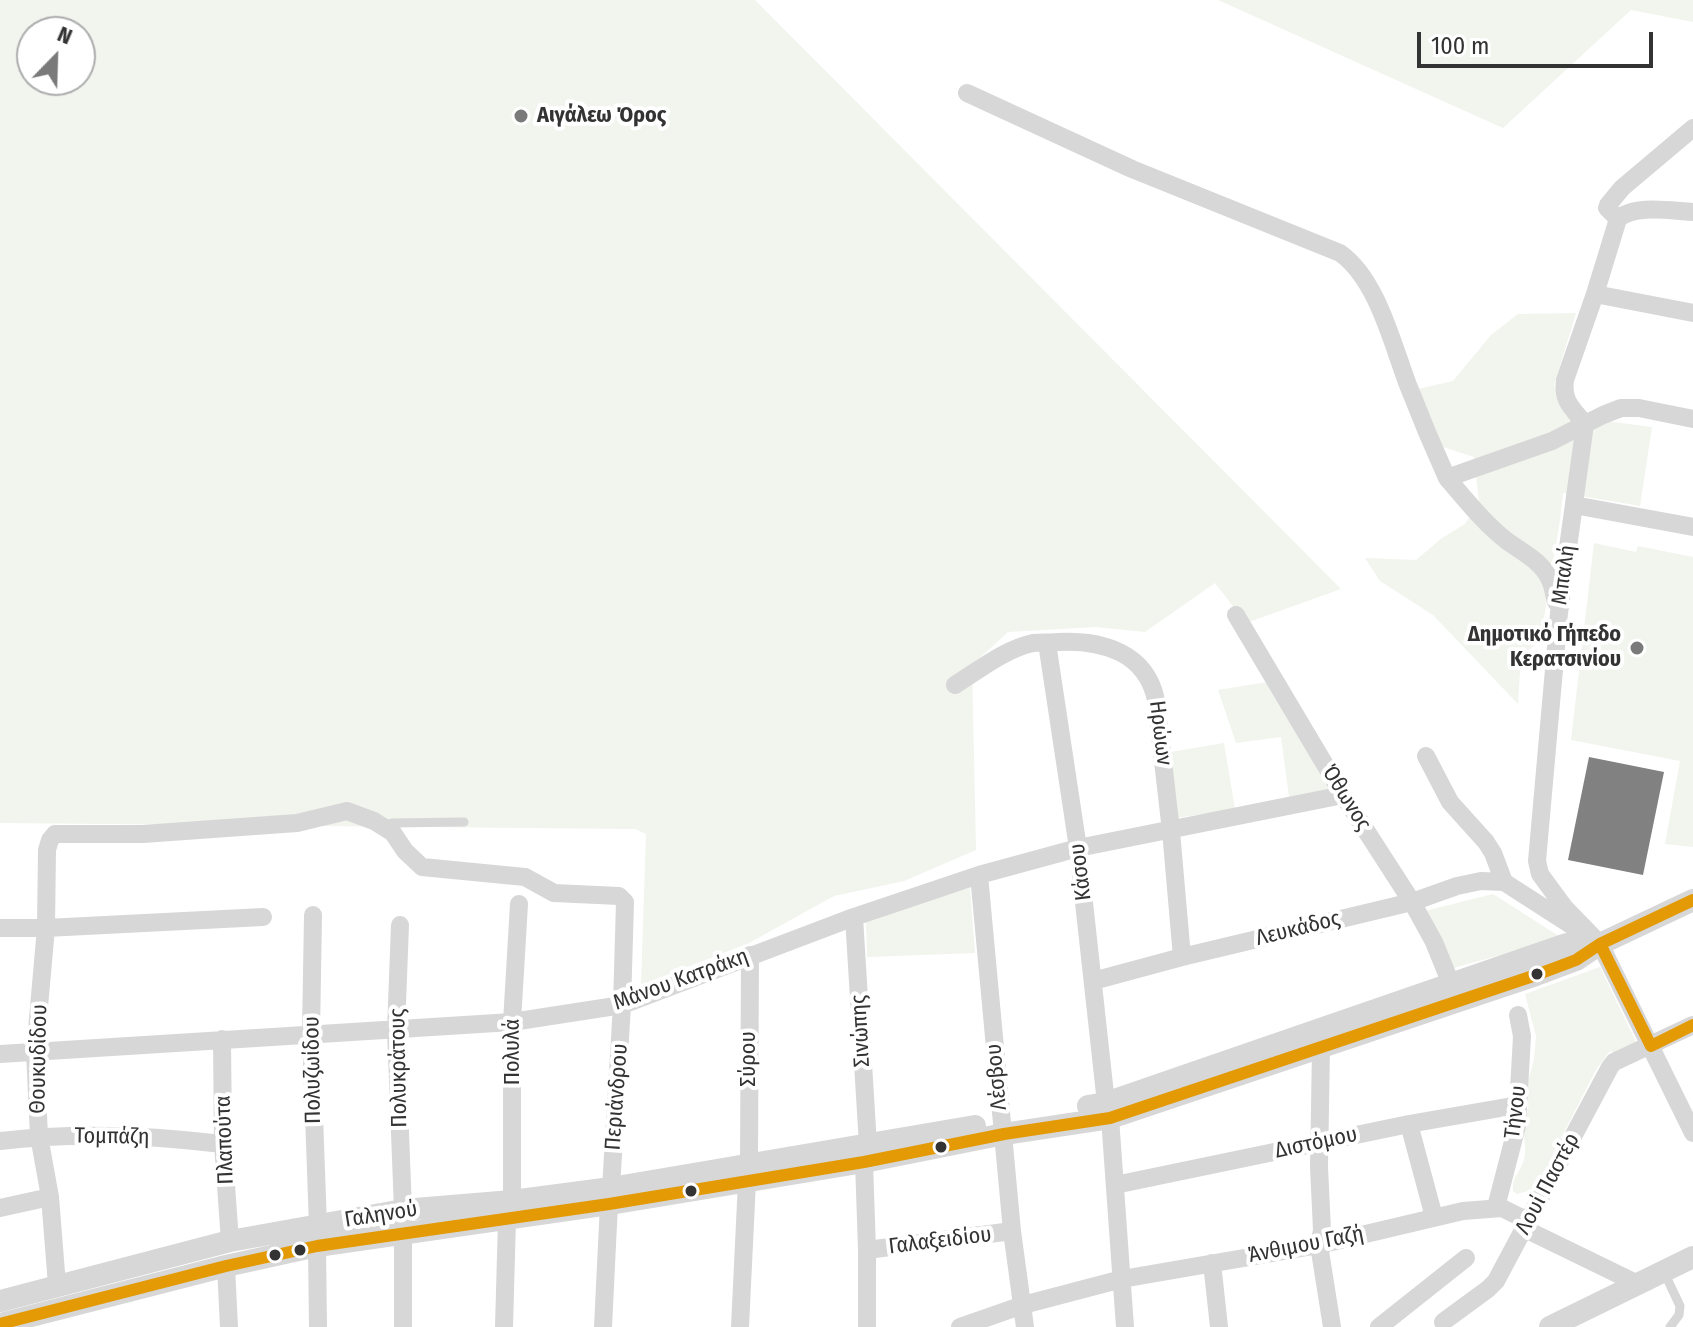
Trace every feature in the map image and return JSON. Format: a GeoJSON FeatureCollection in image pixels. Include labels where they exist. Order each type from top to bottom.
{"type":"FeatureCollection","features":[{"type":"Feature","properties":{"kind":"street"},"geometry":{"type":"LineString","coordinates":[[967,93],[1132,169],[1300,236],[1349,259],[1362,273],[1376,301],[1447,478],[1480,516],[1529,556],[1549,578],[1559,613]]}},
{"type":"Feature","properties":{"kind":"street"},"geometry":{"type":"LineString","coordinates":[[1618,219],[1607,208],[1610,200],[1693,128]]}},
{"type":"Feature","properties":{"kind":"street"},"geometry":{"type":"LineString","coordinates":[[1585,424],[1566,400],[1563,390],[1618,219],[1623,214],[1639,210],[1693,212]]}},
{"type":"Feature","properties":{"kind":"street"},"geometry":{"type":"LineString","coordinates":[[1595,294],[1693,313]]}},
{"type":"Feature","properties":{"kind":"street"},"geometry":{"type":"LineString","coordinates":[[1447,478],[1552,441],[1621,408],[1639,408],[1693,419]]}},
{"type":"Feature","properties":{"kind":"street","name":"Μπαλή"},"geometry":{"type":"LineString","coordinates":[[1585,424],[1559,613],[1537,861],[1540,874],[1565,908],[1600,944],[1693,1133]]}},
{"type":"Feature","properties":{"kind":"street"},"geometry":{"type":"LineString","coordinates":[[1574,505],[1693,527]]}},
{"type":"Feature","properties":{"kind":"street","name":"Όθωνος"},"geometry":{"type":"LineString","coordinates":[[1236,615],[1343,795],[1412,902],[1434,942],[1451,984]]}},
{"type":"Feature","properties":{"kind":"street","name":"Ηρώων"},"geometry":{"type":"LineString","coordinates":[[955,685],[1018,648],[1034,643],[1100,644],[1138,663],[1146,672],[1156,700],[1182,957]]}},
{"type":"Feature","properties":{"kind":"street","name":"Κάσου"},"geometry":{"type":"LineString","coordinates":[[1047,643],[1078,848],[1108,1110],[1125,1327]]}},
{"type":"Feature","properties":{"kind":"street"},"geometry":{"type":"LineString","coordinates":[[1426,756],[1450,802],[1493,853],[1504,882],[1600,944]]}},
{"type":"Feature","properties":{"kind":"street","name":"Μάνου Κατράκη"},"geometry":{"type":"LineString","coordinates":[[0,1054],[512,1022],[622,1005],[854,917],[979,875],[1078,848],[1343,795]]}},
{"type":"Feature","properties":{"kind":"street","name":"Θουκυδίδου"},"geometry":{"type":"LineString","coordinates":[[57,1285],[50,1197],[39,1136],[35,1052],[50,840],[55,834],[143,834],[297,823],[347,811],[381,826]]}},
{"type":"Feature","properties":{"kind":"street"},"geometry":{"type":"LineString","coordinates":[[381,826],[393,833],[405,851],[422,867],[525,877],[554,893],[619,896],[625,902],[626,917],[622,1005]]}},
{"type":"Feature","properties":{"kind":"street","name":"Λέσβου"},"geometry":{"type":"LineString","coordinates":[[979,875],[1012,1231],[1025,1327]]}},
{"type":"Feature","properties":{"kind":"street","name":"Λευκάδος"},"geometry":{"type":"LineString","coordinates":[[1093,981],[1412,902],[1457,886],[1481,881],[1504,882]]}},
{"type":"Feature","properties":{"kind":"street","name":"Γαληνού"},"geometry":{"type":"LineString","coordinates":[[0,1301],[230,1241],[402,1234],[510,1210],[866,1154],[937,1131],[1002,1128],[1108,1110],[1321,1048],[1536,975],[1576,960],[1600,944],[1693,900]]}},
{"type":"Feature","properties":{"kind":"street","name":"Πολυλά"},"geometry":{"type":"LineString","coordinates":[[504,1327],[510,1210],[512,1022],[519,904]]}},
{"type":"Feature","properties":{"kind":"street","name":"Πολυζωίδου"},"geometry":{"type":"LineString","coordinates":[[313,915],[311,1033],[318,1327]]}},
{"type":"Feature","properties":{"kind":"street"},"geometry":{"type":"LineString","coordinates":[[0,928],[263,917]]}},
{"type":"Feature","properties":{"kind":"street","name":"Σινώπης"},"geometry":{"type":"LineString","coordinates":[[854,917],[866,1154],[867,1327]]}},
{"type":"Feature","properties":{"kind":"street","name":"Πολυκράτους"},"geometry":{"type":"LineString","coordinates":[[400,925],[396,1030],[402,1234]]}},
{"type":"Feature","properties":{"kind":"street","name":"Γαληνού"},"geometry":{"type":"LineString","coordinates":[[1108,1110],[1567,944],[1600,944]]}},
{"type":"Feature","properties":{"kind":"street","name":"Σύρου"},"geometry":{"type":"LineString","coordinates":[[740,1327],[748,1172],[750,955]]}},
{"type":"Feature","properties":{"kind":"street","name":"Περιάνδρου"},"geometry":{"type":"LineString","coordinates":[[603,1327],[622,1005]]}},
{"type":"Feature","properties":{"kind":"street","name":"Τήνου"},"geometry":{"type":"LineString","coordinates":[[1496,1207],[1517,1126],[1522,1036],[1518,1015]]}},
{"type":"Feature","properties":{"kind":"street","name":"Λουί Παστέρ"},"geometry":{"type":"LineString","coordinates":[[1379,1327],[1482,1294],[1496,1281],[1610,1067],[1614,1062],[1693,1025]]}},
{"type":"Feature","properties":{"kind":"street","name":"Πλαπούτα"},"geometry":{"type":"LineString","coordinates":[[222,1039],[223,1144],[230,1241]]}},
{"type":"Feature","properties":{"kind":"street"},"geometry":{"type":"LineString","coordinates":[[1321,1048],[1319,1142],[1322,1230],[1319,1245],[1332,1327]]}},
{"type":"Feature","properties":{"kind":"street","name":"Διστόμου"},"geometry":{"type":"LineString","coordinates":[[1115,1185],[1409,1124],[1518,1105]]}},
{"type":"Feature","properties":{"kind":"street"},"geometry":{"type":"LineString","coordinates":[[1409,1124],[1434,1217]]}},
{"type":"Feature","properties":{"kind":"street","name":"Τομπάζη"},"geometry":{"type":"LineString","coordinates":[[0,1141],[39,1136],[132,1136],[223,1144]]}},
{"type":"Feature","properties":{"kind":"street"},"geometry":{"type":"LineString","coordinates":[[0,1208],[50,1197]]}},
{"type":"Feature","properties":{"kind":"street"},"geometry":{"type":"LineString","coordinates":[[1496,1207],[1512,1211],[1520,1217],[1525,1229],[1636,1283]]}},
{"type":"Feature","properties":{"kind":"street","name":"Άνθιμου Γαζή"},"geometry":{"type":"LineString","coordinates":[[960,1327],[1023,1305],[1122,1279],[1319,1245],[1434,1217],[1496,1207]]}},
{"type":"Feature","properties":{"kind":"street","name":"Γαληνού"},"geometry":{"type":"LineString","coordinates":[[0,1324],[56,1318],[403,1210],[510,1210]]}},
{"type":"Feature","properties":{"kind":"street","name":"Γαλαξειδίου"},"geometry":{"type":"LineString","coordinates":[[867,1250],[1012,1231]]}},
{"type":"Feature","properties":{"kind":"street"},"geometry":{"type":"LineString","coordinates":[[402,1234],[403,1327]]}},
{"type":"Feature","properties":{"kind":"street"},"geometry":{"type":"LineString","coordinates":[[1550,1327],[1693,1257]]}},
{"type":"Feature","properties":{"kind":"street","name":"Λουί Παστέρ"},"geometry":{"type":"LineString","coordinates":[[1436,1311],[1466,1258]]}},
{"type":"Feature","properties":{"kind":"street"},"geometry":{"type":"LineString","coordinates":[[1212,1263],[1219,1327]]}},
{"type":"Feature","properties":{"kind":"street"},"geometry":{"type":"LineString","coordinates":[[226,1266],[229,1327]]}},
{"type":"Feature","properties":{"kind":"lane"},"geometry":{"type":"LineString","coordinates":[[381,826],[392,823],[464,822]]}},
{"type":"Feature","properties":{"kind":"lane"},"geometry":{"type":"LineString","coordinates":[[1663,1270],[1680,1306],[1679,1315],[1670,1327]]}},
{"type":"Feature","properties":{"kind":"shaded area"},"geometry":{"type":"Polygon","coordinates":[[[0,0],[755,0],[1341,589],[1246,623],[1215,583],[1145,632],[1095,627],[1008,632],[972,665],[976,850],[904,881],[834,896],[749,943],[641,985],[646,834],[635,829],[0,823],[0,0]]]}},
{"type":"Feature","properties":{"kind":"shaded area"},"geometry":{"type":"Polygon","coordinates":[[[1218,0],[1693,0],[1693,22],[1631,10],[1503,128],[1218,0]]]}},
{"type":"Feature","properties":{"kind":"shaded area"},"geometry":{"type":"Polygon","coordinates":[[[1576,313],[1554,385],[1566,416],[1652,427],[1640,506],[1563,493],[1540,642],[1521,655],[1518,704],[1433,615],[1380,581],[1365,558],[1416,560],[1465,524],[1479,502],[1474,457],[1443,447],[1418,389],[1453,381],[1491,335],[1518,314],[1576,313]]]}},
{"type":"Feature","properties":{"kind":"shaded area","name":"Δημοτικό Γήπεδο Κερατσινίου"},"geometry":{"type":"Polygon","coordinates":[[[1594,543],[1636,552],[1638,546],[1693,557],[1693,847],[1665,844],[1680,761],[1571,740],[1594,543]]]}},
{"type":"Feature","properties":{"kind":"shaded area"},"geometry":{"type":"Polygon","coordinates":[[[1267,682],[1329,789],[1289,797],[1281,737],[1236,743],[1218,690],[1267,682]]]}},
{"type":"Feature","properties":{"kind":"shaded area"},"geometry":{"type":"Polygon","coordinates":[[[1224,743],[1235,809],[1176,818],[1170,752],[1224,743]]]}},
{"type":"Feature","properties":{"kind":"shaded area"},"geometry":{"type":"Polygon","coordinates":[[[970,888],[975,953],[867,957],[866,920],[970,888]]]}},
{"type":"Feature","properties":{"kind":"shaded area"},"geometry":{"type":"Polygon","coordinates":[[[1493,894],[1562,938],[1446,970],[1413,914],[1493,894]]]}},
{"type":"Feature","properties":{"kind":"shaded area"},"geometry":{"type":"Polygon","coordinates":[[[1600,967],[1638,1046],[1618,1055],[1610,1051],[1597,1068],[1537,1185],[1517,1194],[1513,1191],[1513,1184],[1525,1156],[1521,1121],[1528,1107],[1525,1092],[1534,1060],[1536,1036],[1525,994],[1600,967]]]}},
{"type":"Feature","properties":{"kind":"building"},"geometry":{"type":"Polygon","coordinates":[[[1589,757],[1664,772],[1643,875],[1568,860],[1589,757]]]}},
{"type":"Feature","properties":{"kind":"transit line"},"geometry":{"type":"LineString","coordinates":[[0,1324],[317,1246],[609,1204],[1110,1118],[1536,975],[1576,960],[1600,944],[1693,900]]}},
{"type":"Feature","properties":{"kind":"transit line"},"geometry":{"type":"LineString","coordinates":[[1600,944],[1651,1046],[1693,1025]]}},
{"type":"Feature","properties":{"kind":"place","name":"Αιγάλεω Όρος"},"geometry":{"type":"Point","coordinates":[521,116]}},
{"type":"Feature","properties":{"kind":"place","name":"Δημοτικό Γήπεδο Κερατσινίου"},"geometry":{"type":"Point","coordinates":[1637,648]}}]}
